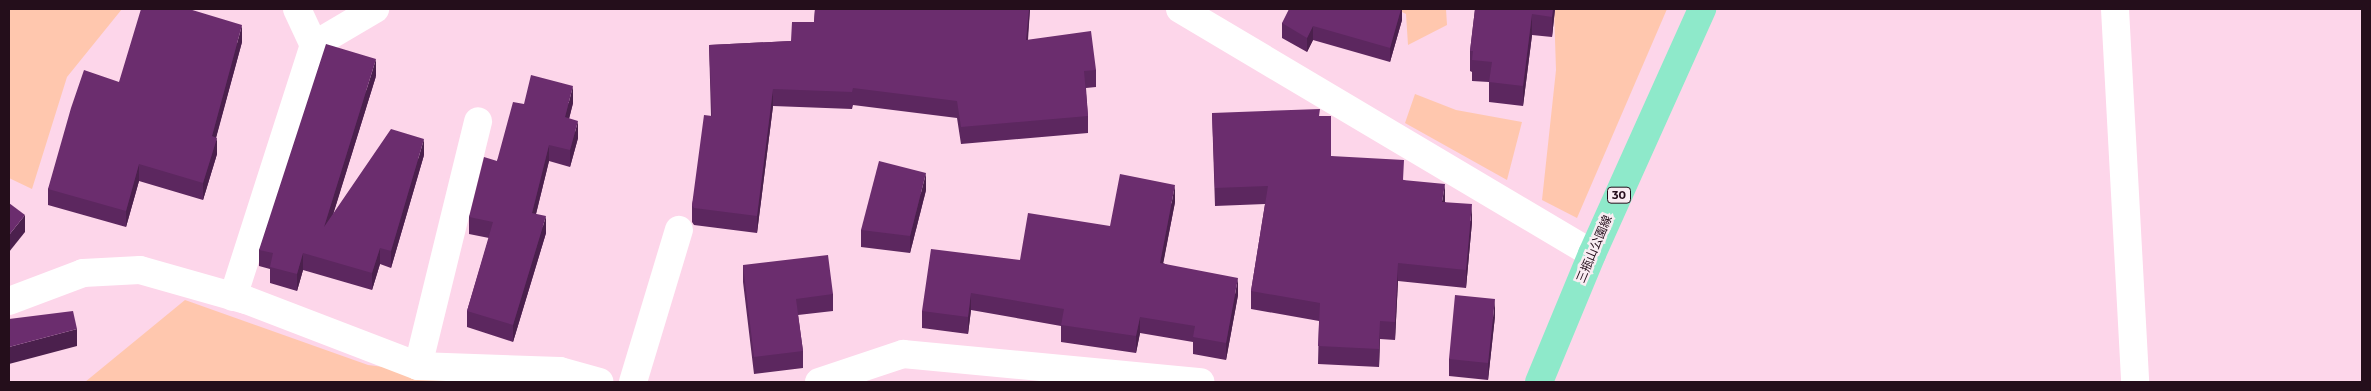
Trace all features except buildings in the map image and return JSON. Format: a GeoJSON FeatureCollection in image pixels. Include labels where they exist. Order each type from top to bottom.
{"type":"FeatureCollection","features":[{"type":"Feature","properties":{"kind":"main road","name":"三瓶山公園線"},"geometry":{"type":"LineString","coordinates":[[1539,382],[1592,254],[1702,9]]}},
{"type":"Feature","properties":{"kind":"street"},"geometry":{"type":"LineString","coordinates":[[297,9],[314,46]]}},
{"type":"Feature","properties":{"kind":"street"},"geometry":{"type":"LineString","coordinates":[[233,297],[314,46],[375,9]]}},
{"type":"Feature","properties":{"kind":"street"},"geometry":{"type":"LineString","coordinates":[[1180,9],[1592,254]]}},
{"type":"Feature","properties":{"kind":"street"},"geometry":{"type":"LineString","coordinates":[[2115,9],[2136,382]]}},
{"type":"Feature","properties":{"kind":"street"},"geometry":{"type":"LineString","coordinates":[[418,366],[478,121]]}},
{"type":"Feature","properties":{"kind":"street"},"geometry":{"type":"LineString","coordinates":[[633,382],[679,230]]}},
{"type":"Feature","properties":{"kind":"street"},"geometry":{"type":"LineString","coordinates":[[9,301],[84,273],[140,270],[233,297],[418,366],[560,371],[600,382]]}},
{"type":"Feature","properties":{"kind":"street"},"geometry":{"type":"LineString","coordinates":[[820,382],[903,354],[1188,382]]}},
{"type":"Feature","properties":{"kind":"shaded area"},"geometry":{"type":"Polygon","coordinates":[[[9,9],[122,9],[67,77],[32,189],[9,178],[9,9]]]}},
{"type":"Feature","properties":{"kind":"shaded area"},"geometry":{"type":"Polygon","coordinates":[[[1396,9],[1446,9],[1447,25],[1408,45],[1406,14],[1396,9]]]}},
{"type":"Feature","properties":{"kind":"shaded area"},"geometry":{"type":"Polygon","coordinates":[[[1554,9],[1667,9],[1577,218],[1542,200],[1556,70],[1554,9]]]}},
{"type":"Feature","properties":{"kind":"shaded area"},"geometry":{"type":"Polygon","coordinates":[[[1415,94],[1456,110],[1522,122],[1507,180],[1405,123],[1415,94]]]}},
{"type":"Feature","properties":{"kind":"shaded area"},"geometry":{"type":"Polygon","coordinates":[[[185,300],[368,365],[500,382],[85,382],[185,300]]]}}]}
